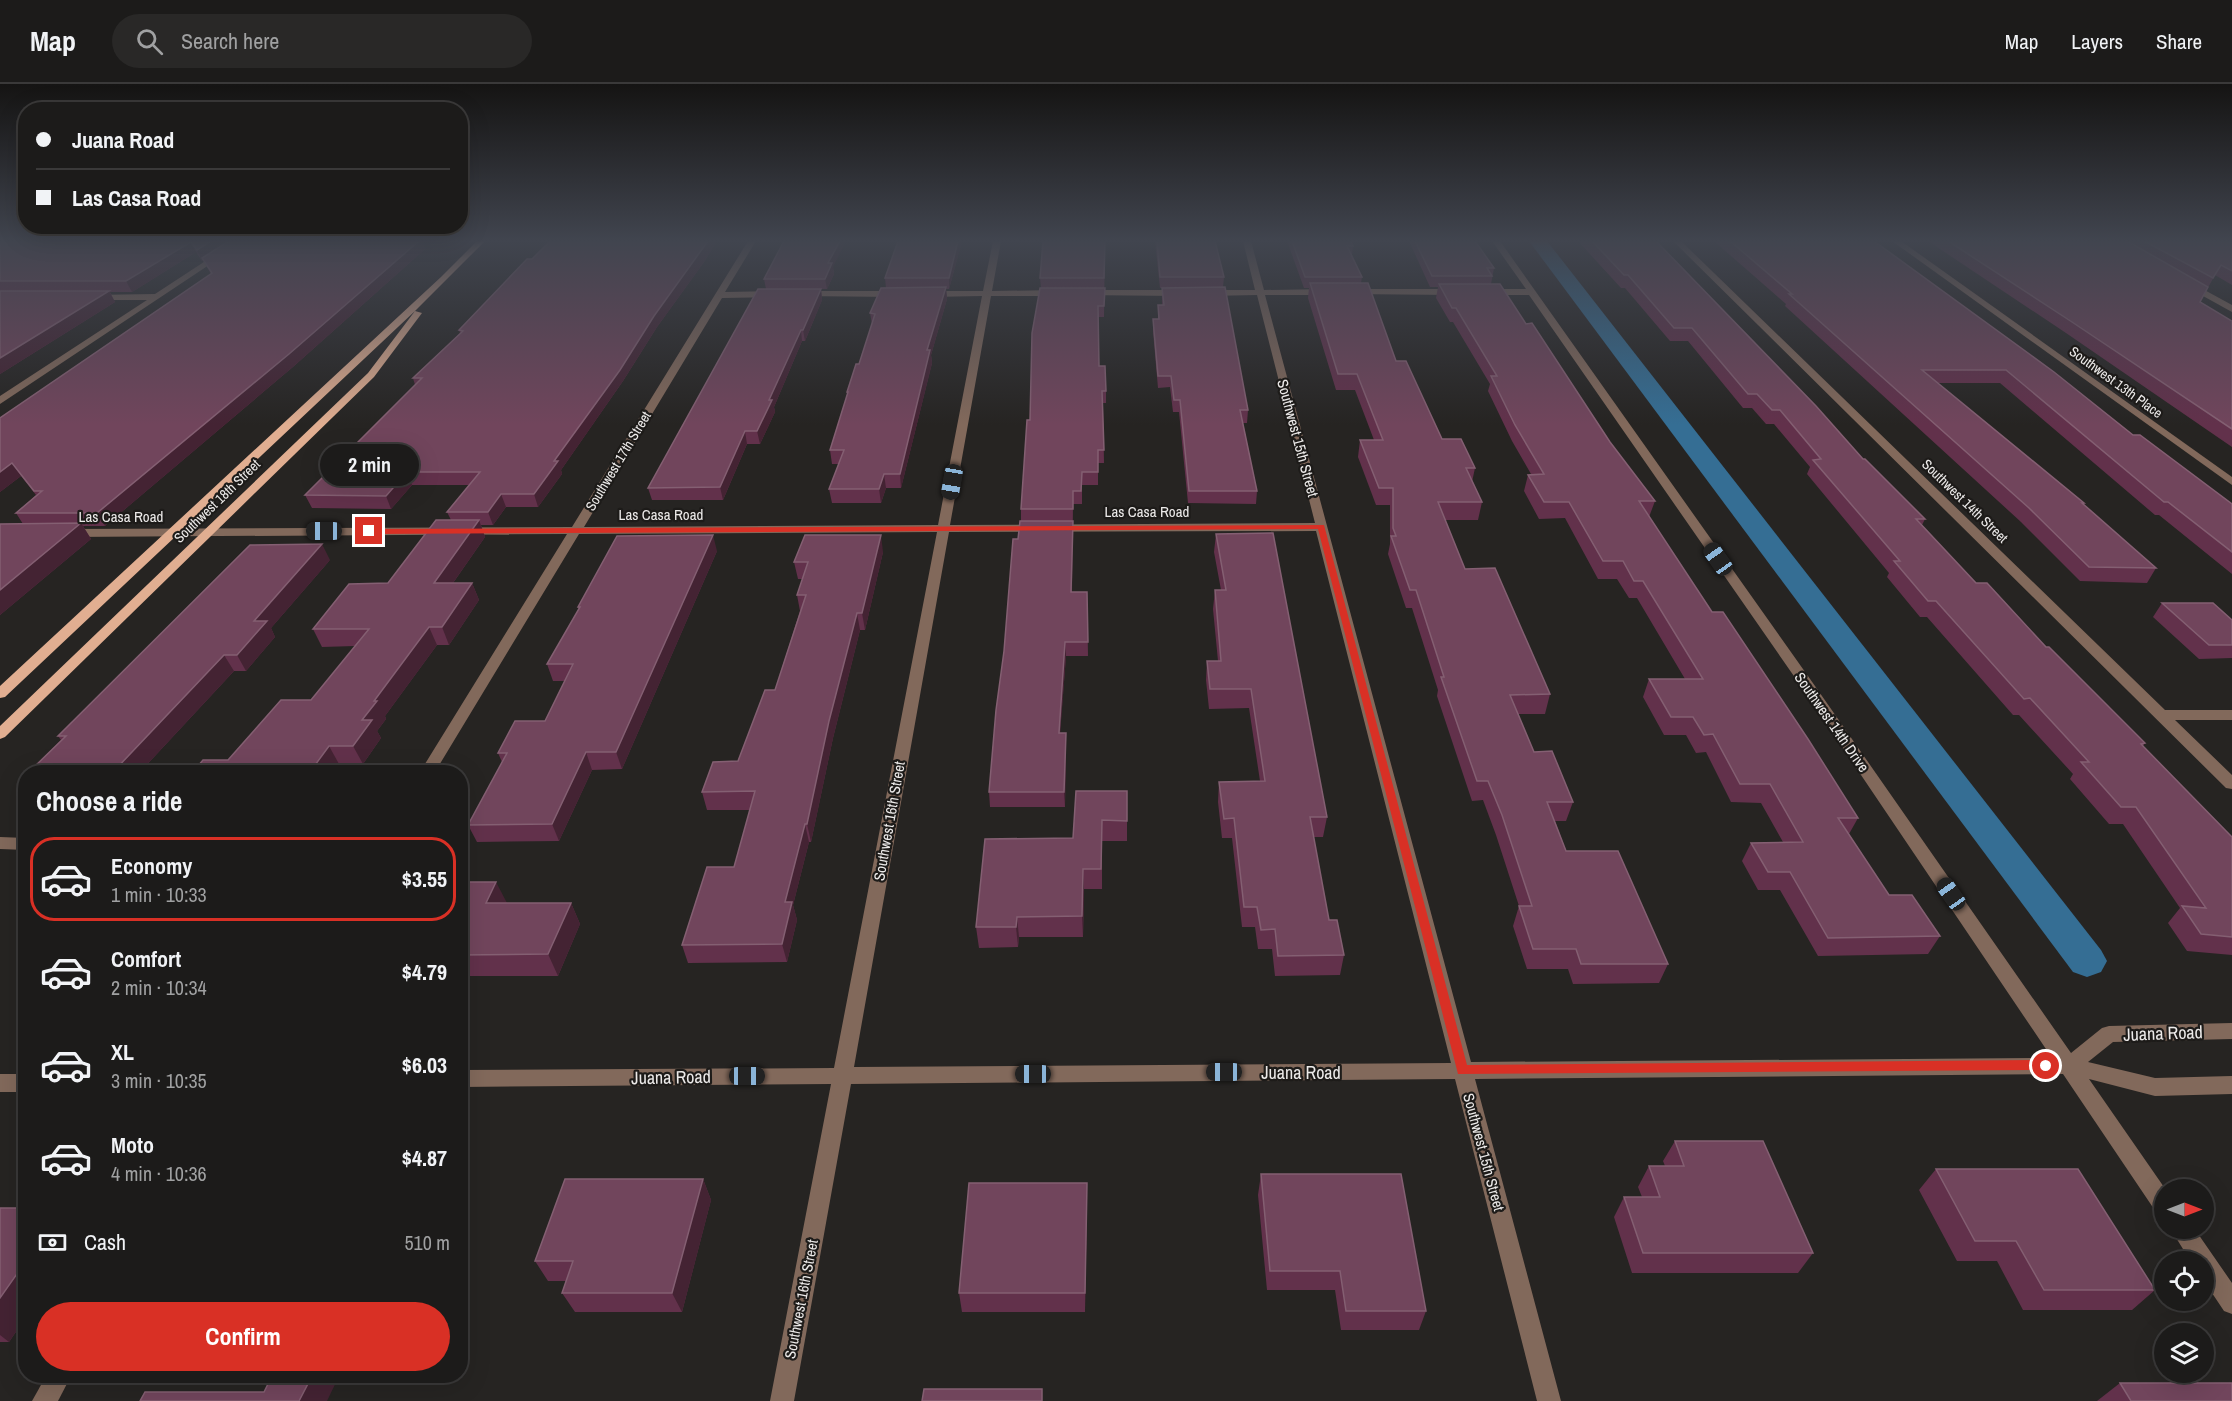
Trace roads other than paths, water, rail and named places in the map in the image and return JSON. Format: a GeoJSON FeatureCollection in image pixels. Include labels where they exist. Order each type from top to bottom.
{"type":"FeatureCollection","features":[{"type":"Feature","properties":{"kind":"main road","name":"Southwest 18th Street"},"geometry":{"type":"LineString","coordinates":[[0,694],[419,302]]}},
{"type":"Feature","properties":{"kind":"main road","name":"Southwest 18th Street"},"geometry":{"type":"LineString","coordinates":[[0,734],[371,375],[426,302]]}},
{"type":"Feature","properties":{"kind":"street"},"geometry":{"type":"LineString","coordinates":[[0,401],[149,302]]}},
{"type":"Feature","properties":{"kind":"street","name":"Southwest 17th Street"},"geometry":{"type":"LineString","coordinates":[[432,765],[714,302]]}},
{"type":"Feature","properties":{"kind":"street","name":"Southwest 16th Street"},"geometry":{"type":"LineString","coordinates":[[782,1401],[985,302]]}},
{"type":"Feature","properties":{"kind":"street","name":"Southwest 15th Street"},"geometry":{"type":"LineString","coordinates":[[1263,302],[1549,1401]]}},
{"type":"Feature","properties":{"kind":"street","name":"Southwest 14th Drive"},"geometry":{"type":"LineString","coordinates":[[1538,302],[1810,689],[2154,1190]]}},
{"type":"Feature","properties":{"kind":"street","name":"Southwest 14th Street"},"geometry":{"type":"LineString","coordinates":[[1740,302],[2232,784]]}},
{"type":"Feature","properties":{"kind":"street","name":"Southwest 13th Place"},"geometry":{"type":"LineString","coordinates":[[1982,302],[2232,482]]}},
{"type":"Feature","properties":{"kind":"street","name":"Las Casa Road"},"geometry":{"type":"LineString","coordinates":[[57,533],[1322,527]]}},
{"type":"Feature","properties":{"kind":"street"},"geometry":{"type":"LineString","coordinates":[[2162,715],[2232,714]]}},
{"type":"Feature","properties":{"kind":"street"},"geometry":{"type":"LineString","coordinates":[[0,843],[18,844]]}},
{"type":"Feature","properties":{"kind":"street","name":"Juana Road"},"geometry":{"type":"LineString","coordinates":[[2069,1066],[2109,1034],[2232,1031]]}},
{"type":"Feature","properties":{"kind":"street","name":"Juana Road"},"geometry":{"type":"LineString","coordinates":[[468,1078],[2069,1066],[2155,1086],[2232,1085]]}},
{"type":"Feature","properties":{"kind":"street"},"geometry":{"type":"LineString","coordinates":[[0,1083],[18,1083]]}},
{"type":"Feature","properties":{"kind":"street"},"geometry":{"type":"LineString","coordinates":[[2188,1239],[2232,1303]]}},
{"type":"Feature","properties":{"kind":"street"},"geometry":{"type":"LineString","coordinates":[[44,1401],[56,1383]]}},
{"type":"Feature","properties":{"kind":"waterway"},"geometry":{"type":"LineString","coordinates":[[1585,302],[2087,961]]}}]}
